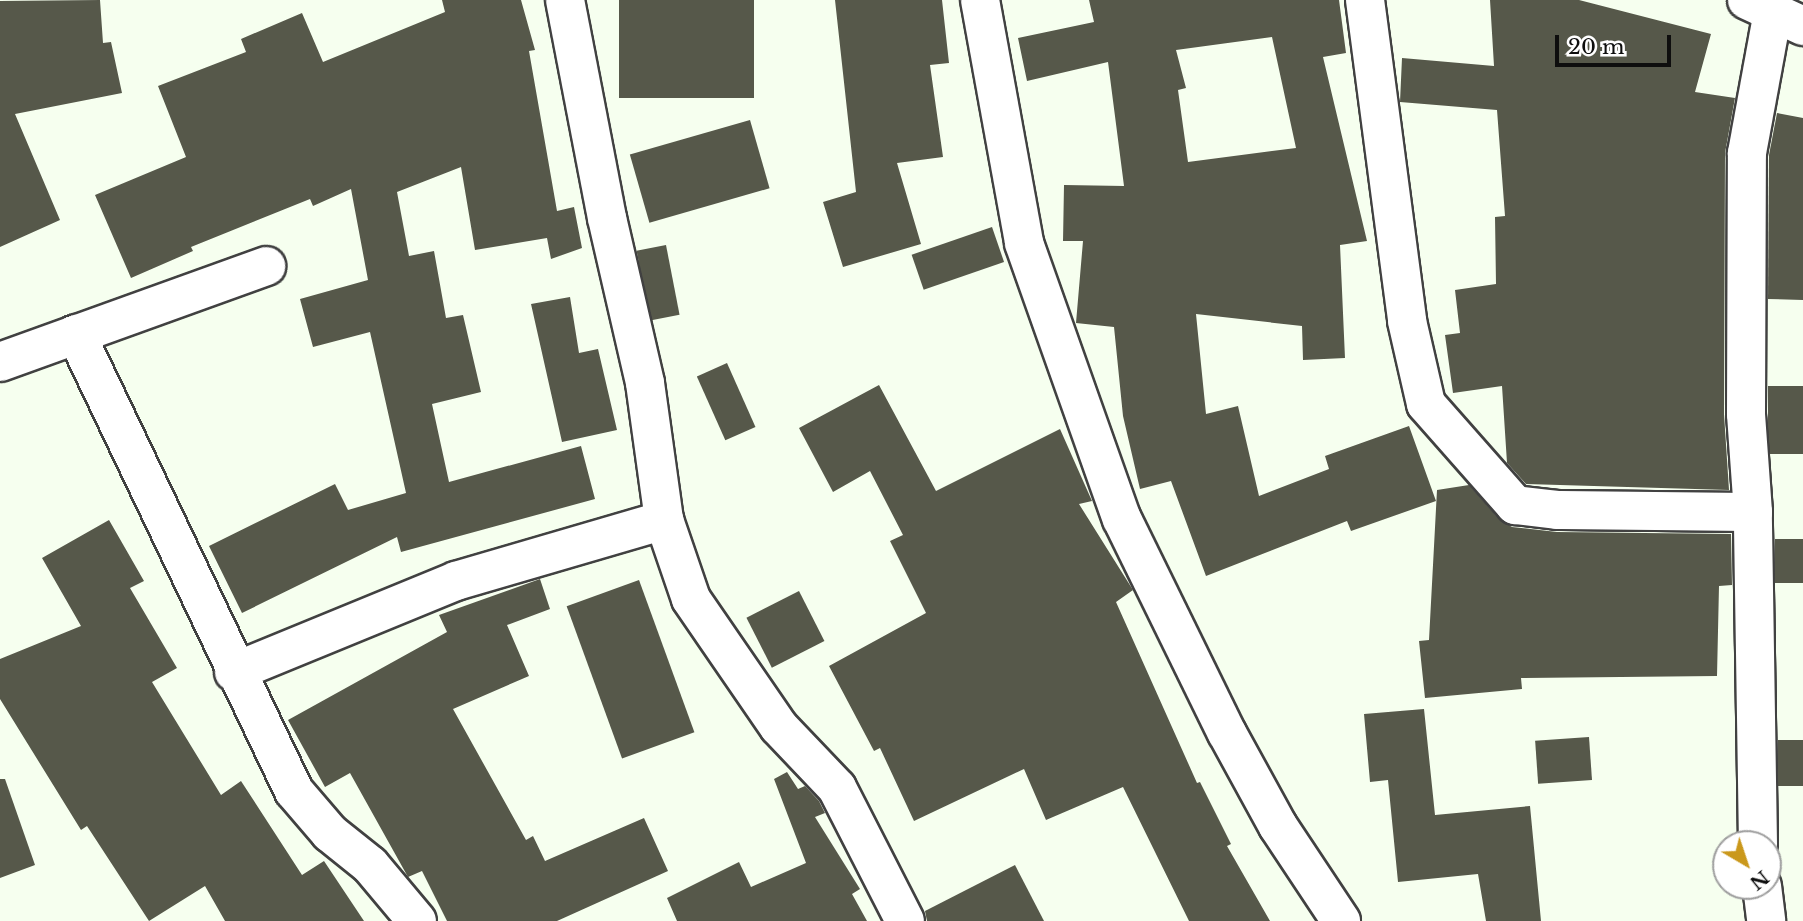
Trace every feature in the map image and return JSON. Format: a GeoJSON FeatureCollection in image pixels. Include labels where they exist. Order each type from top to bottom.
{"type":"FeatureCollection","features":[{"type":"Feature","properties":{"kind":"street"},"geometry":{"type":"LineString","coordinates":[[565,0],[607,218],[645,383],[664,520],[691,599],[779,727],[837,788],[905,921]]}},
{"type":"Feature","properties":{"kind":"street"},"geometry":{"type":"LineString","coordinates":[[980,0],[1024,243],[1122,519],[1234,745],[1278,826],[1341,921]]}},
{"type":"Feature","properties":{"kind":"street"},"geometry":{"type":"LineString","coordinates":[[1365,0],[1407,321],[1426,404],[1515,505],[1557,510],[1753,512]]}},
{"type":"Feature","properties":{"kind":"street"},"geometry":{"type":"LineString","coordinates":[[1758,830],[1753,512],[1746,414],[1747,153],[1774,12]]}},
{"type":"Feature","properties":{"kind":"street"},"geometry":{"type":"LineString","coordinates":[[0,362],[266,266]]}},
{"type":"Feature","properties":{"kind":"street"},"geometry":{"type":"LineString","coordinates":[[76,334],[234,671],[294,791],[330,833],[370,865],[417,921]]}},
{"type":"Feature","properties":{"kind":"street"},"geometry":{"type":"LineString","coordinates":[[234,671],[456,581],[664,520]]}},
{"type":"Feature","properties":{"kind":"street"},"geometry":{"type":"LineString","coordinates":[[1764,900],[1766,921]]}},
{"type":"Feature","properties":{"kind":"building"},"geometry":{"type":"Polygon","coordinates":[[[100,0],[103,43],[111,42],[122,93],[15,114],[60,220],[0,247],[0,1],[100,0]]]}},
{"type":"Feature","properties":{"kind":"building"},"geometry":{"type":"Polygon","coordinates":[[[442,0],[521,0],[535,50],[529,51],[557,211],[574,207],[582,248],[551,259],[547,238],[475,250],[461,167],[397,192],[409,256],[434,251],[446,318],[463,315],[481,392],[432,404],[449,482],[581,446],[595,499],[401,552],[397,537],[242,613],[209,546],[335,484],[348,510],[406,493],[370,332],[313,347],[300,299],[368,280],[351,189],[313,206],[310,199],[191,247],[193,251],[131,278],[95,195],[186,157],[158,86],[246,52],[241,39],[302,13],[323,62],[445,12],[442,0]]]}},
{"type":"Feature","properties":{"kind":"building"},"geometry":{"type":"Polygon","coordinates":[[[619,0],[754,0],[754,98],[619,98],[619,0]]]}},
{"type":"Feature","properties":{"kind":"building"},"geometry":{"type":"Polygon","coordinates":[[[835,0],[942,0],[949,63],[930,65],[943,157],[897,163],[921,244],[843,267],[823,202],[856,192],[835,0]]]}},
{"type":"Feature","properties":{"kind":"building"},"geometry":{"type":"Polygon","coordinates":[[[1089,0],[1339,0],[1346,53],[1323,57],[1367,241],[1340,245],[1345,358],[1303,360],[1302,326],[1196,314],[1206,414],[1238,406],[1259,496],[1329,469],[1325,456],[1409,426],[1436,501],[1351,531],[1347,521],[1206,576],[1171,481],[1140,489],[1123,416],[1114,327],[1076,323],[1083,241],[1063,241],[1064,185],[1124,186],[1108,62],[1027,81],[1018,38],[1094,22],[1089,0]],[[1272,37],[1176,50],[1186,88],[1178,90],[1188,162],[1296,148],[1272,37]]]}},
{"type":"Feature","properties":{"kind":"building"},"geometry":{"type":"Polygon","coordinates":[[[1490,0],[1579,0],[1711,34],[1695,92],[1735,98],[1725,153],[1724,414],[1729,490],[1526,484],[1507,463],[1502,386],[1453,393],[1445,335],[1460,333],[1455,290],[1496,284],[1495,217],[1505,216],[1497,110],[1400,102],[1402,58],[1494,66],[1490,0]]]}},
{"type":"Feature","properties":{"kind":"building"},"geometry":{"type":"Polygon","coordinates":[[[1777,113],[1803,118],[1803,300],[1768,299],[1769,155],[1777,113]]]}},
{"type":"Feature","properties":{"kind":"building"},"geometry":{"type":"Polygon","coordinates":[[[750,120],[770,188],[649,223],[630,154],[750,120]]]}},
{"type":"Feature","properties":{"kind":"building"},"geometry":{"type":"Polygon","coordinates":[[[992,227],[1004,262],[924,290],[912,255],[992,227]]]}},
{"type":"Feature","properties":{"kind":"building"},"geometry":{"type":"Polygon","coordinates":[[[666,245],[680,315],[650,320],[637,251],[666,245]]]}},
{"type":"Feature","properties":{"kind":"building"},"geometry":{"type":"Polygon","coordinates":[[[570,297],[579,353],[598,349],[617,430],[562,442],[531,304],[570,297]]]}},
{"type":"Feature","properties":{"kind":"building"},"geometry":{"type":"Polygon","coordinates":[[[727,363],[755,427],[725,440],[697,376],[727,363]]]}},
{"type":"Feature","properties":{"kind":"building"},"geometry":{"type":"Polygon","coordinates":[[[879,385],[936,491],[1060,429],[1092,501],[1079,504],[1133,590],[1116,602],[1197,783],[1200,782],[1231,844],[1227,846],[1270,921],[1189,921],[1123,787],[1046,820],[1024,769],[914,821],[880,748],[874,751],[829,666],[926,613],[890,541],[903,535],[870,471],[833,492],[799,428],[879,385]]]}},
{"type":"Feature","properties":{"kind":"building"},"geometry":{"type":"Polygon","coordinates":[[[1768,386],[1803,386],[1803,454],[1768,454],[1768,386]]]}},
{"type":"Feature","properties":{"kind":"building"},"geometry":{"type":"Polygon","coordinates":[[[1469,485],[1499,519],[1512,527],[1557,532],[1731,534],[1732,585],[1719,586],[1717,676],[1521,678],[1522,689],[1425,698],[1419,641],[1429,640],[1437,490],[1469,485]]]}},
{"type":"Feature","properties":{"kind":"building"},"geometry":{"type":"Polygon","coordinates":[[[109,520],[144,581],[130,588],[177,668],[152,682],[221,795],[241,781],[302,875],[324,861],[364,921],[225,921],[205,886],[149,921],[87,826],[81,830],[0,699],[0,659],[81,626],[42,558],[109,520]]]}},
{"type":"Feature","properties":{"kind":"building"},"geometry":{"type":"Polygon","coordinates":[[[1775,539],[1803,539],[1803,583],[1775,583],[1775,539]]]}},
{"type":"Feature","properties":{"kind":"building"},"geometry":{"type":"Polygon","coordinates":[[[540,579],[550,609],[507,625],[529,676],[453,709],[526,840],[533,836],[545,861],[644,818],[668,871],[557,921],[447,921],[422,871],[408,877],[350,773],[325,787],[288,720],[447,632],[439,615],[540,579]]]}},
{"type":"Feature","properties":{"kind":"building"},"geometry":{"type":"Polygon","coordinates":[[[639,580],[694,732],[622,759],[567,606],[639,580]]]}},
{"type":"Feature","properties":{"kind":"building"},"geometry":{"type":"Polygon","coordinates":[[[799,591],[824,641],[772,668],[746,618],[799,591]]]}},
{"type":"Feature","properties":{"kind":"building"},"geometry":{"type":"Polygon","coordinates":[[[1424,709],[1435,815],[1530,806],[1541,921],[1486,921],[1478,874],[1398,882],[1388,780],[1370,782],[1364,714],[1424,709]]]}},
{"type":"Feature","properties":{"kind":"building"},"geometry":{"type":"Polygon","coordinates":[[[1589,737],[1592,780],[1538,784],[1535,741],[1589,737]]]}},
{"type":"Feature","properties":{"kind":"building"},"geometry":{"type":"Polygon","coordinates":[[[1778,740],[1803,740],[1803,786],[1778,786],[1778,740]]]}},
{"type":"Feature","properties":{"kind":"building"},"geometry":{"type":"Polygon","coordinates":[[[787,772],[798,789],[805,786],[819,801],[825,813],[815,817],[860,889],[852,894],[867,921],[677,921],[667,898],[739,862],[751,887],[806,863],[774,779],[787,772]]]}},
{"type":"Feature","properties":{"kind":"building"},"geometry":{"type":"Polygon","coordinates":[[[0,779],[5,779],[35,865],[0,878],[0,779]]]}},
{"type":"Feature","properties":{"kind":"building"},"geometry":{"type":"Polygon","coordinates":[[[1015,865],[1044,921],[927,921],[925,911],[1015,865]]]}}]}
